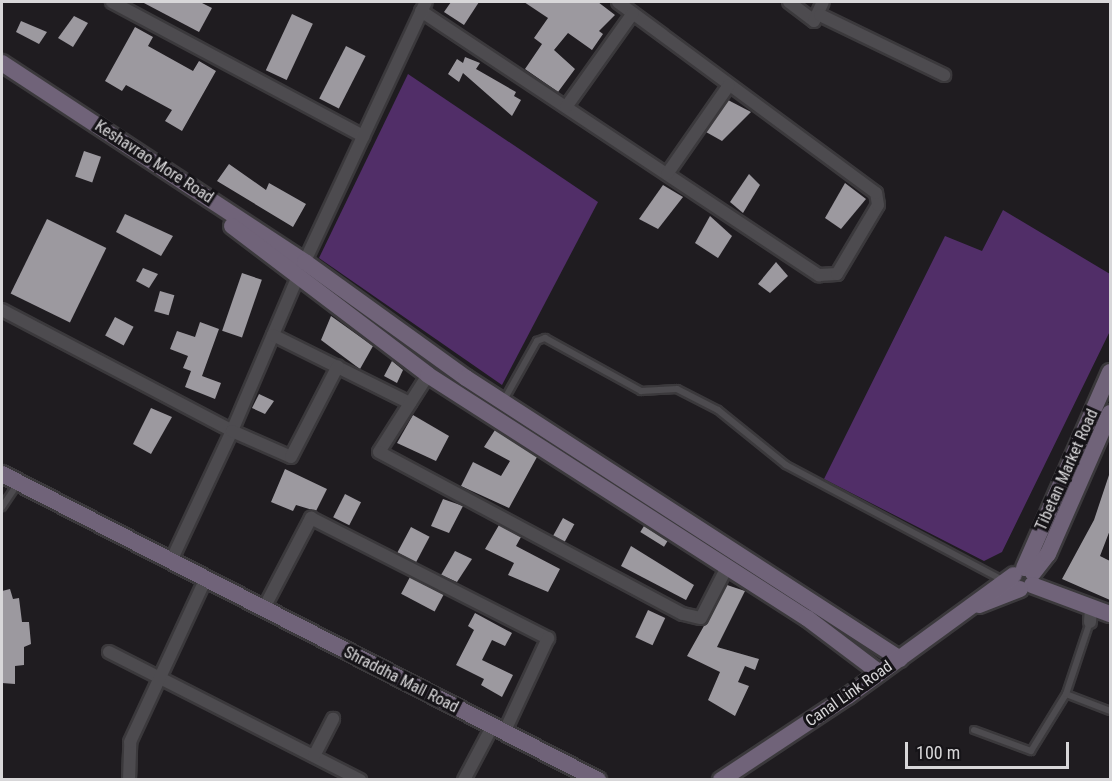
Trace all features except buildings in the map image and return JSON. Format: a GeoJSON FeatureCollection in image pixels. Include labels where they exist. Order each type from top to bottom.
{"type":"FeatureCollection","features":[{"type":"Feature","properties":{"kind":"street"},"geometry":{"type":"LineString","coordinates":[[112,2],[363,136]]}},
{"type":"Feature","properties":{"kind":"street"},"geometry":{"type":"LineString","coordinates":[[2,474],[172,559],[232,431],[302,269],[424,6],[566,106],[819,275],[837,274],[850,256],[878,205],[876,194],[618,2]]}},
{"type":"Feature","properties":{"kind":"street"},"geometry":{"type":"LineString","coordinates":[[789,2],[814,21],[820,15],[823,2]]}},
{"type":"Feature","properties":{"kind":"street"},"geometry":{"type":"LineString","coordinates":[[566,106],[633,13]]}},
{"type":"Feature","properties":{"kind":"street"},"geometry":{"type":"LineString","coordinates":[[820,15],[944,75]]}},
{"type":"Feature","properties":{"kind":"street","name":"Keshavrao More Road"},"geometry":{"type":"LineString","coordinates":[[2,63],[302,269]]}},
{"type":"Feature","properties":{"kind":"street"},"geometry":{"type":"LineString","coordinates":[[2,75],[900,659]]}},
{"type":"Feature","properties":{"kind":"street"},"geometry":{"type":"LineString","coordinates":[[667,174],[729,85]]}},
{"type":"Feature","properties":{"kind":"street"},"geometry":{"type":"LineString","coordinates":[[302,269],[428,375],[727,567],[880,673]]}},
{"type":"Feature","properties":{"kind":"street"},"geometry":{"type":"LineString","coordinates":[[2,310],[232,431],[291,457],[338,366]]}},
{"type":"Feature","properties":{"kind":"street"},"geometry":{"type":"LineString","coordinates":[[273,335],[410,403]]}},
{"type":"Feature","properties":{"kind":"street","name":"Tibetan Market Road"},"geometry":{"type":"LineString","coordinates":[[1021,578],[1110,372]]}},
{"type":"Feature","properties":{"kind":"street"},"geometry":{"type":"LineString","coordinates":[[428,375],[379,452],[683,614],[701,618],[727,567]]}},
{"type":"Feature","properties":{"kind":"street","name":"Tibetan Market Road"},"geometry":{"type":"LineString","coordinates":[[1021,578],[1048,554],[1110,413]]}},
{"type":"Feature","properties":{"kind":"street"},"geometry":{"type":"LineString","coordinates":[[264,608],[311,518],[548,639],[498,730],[464,780]]}},
{"type":"Feature","properties":{"kind":"street","name":"Shraddha Mall Road"},"geometry":{"type":"LineString","coordinates":[[172,559],[598,780]]}},
{"type":"Feature","properties":{"kind":"street"},"geometry":{"type":"LineString","coordinates":[[129,780],[130,742],[206,578]]}},
{"type":"Feature","properties":{"kind":"street"},"geometry":{"type":"LineString","coordinates":[[1021,578],[1091,614],[1110,614]]}},
{"type":"Feature","properties":{"kind":"street","name":"Canal Link Road"},"geometry":{"type":"LineString","coordinates":[[721,780],[1021,578]]}},
{"type":"Feature","properties":{"kind":"street"},"geometry":{"type":"LineString","coordinates":[[109,652],[360,780]]}},
{"type":"Feature","properties":{"kind":"street"},"geometry":{"type":"LineString","coordinates":[[314,756],[333,719]]}},
{"type":"Feature","properties":{"kind":"lane"},"geometry":{"type":"LineString","coordinates":[[503,402],[537,340],[545,338],[641,391],[677,388],[718,410],[786,465],[1021,578]]}},
{"type":"Feature","properties":{"kind":"lane"},"geometry":{"type":"LineString","coordinates":[[2,507],[18,483]]}},
{"type":"Feature","properties":{"kind":"lane"},"geometry":{"type":"LineString","coordinates":[[974,730],[1031,751],[1066,694],[1091,614]]}},
{"type":"Feature","properties":{"kind":"lane"},"geometry":{"type":"LineString","coordinates":[[1066,694],[1110,711]]}},
{"type":"Feature","properties":{"kind":"shaded area"},"geometry":{"type":"Polygon","coordinates":[[[408,74],[598,202],[502,385],[319,258],[408,74]]]}},
{"type":"Feature","properties":{"kind":"shaded area"},"geometry":{"type":"Polygon","coordinates":[[[1003,210],[1110,274],[1110,331],[1002,552],[984,561],[824,479],[945,236],[982,251],[1003,210]]]}}]}
